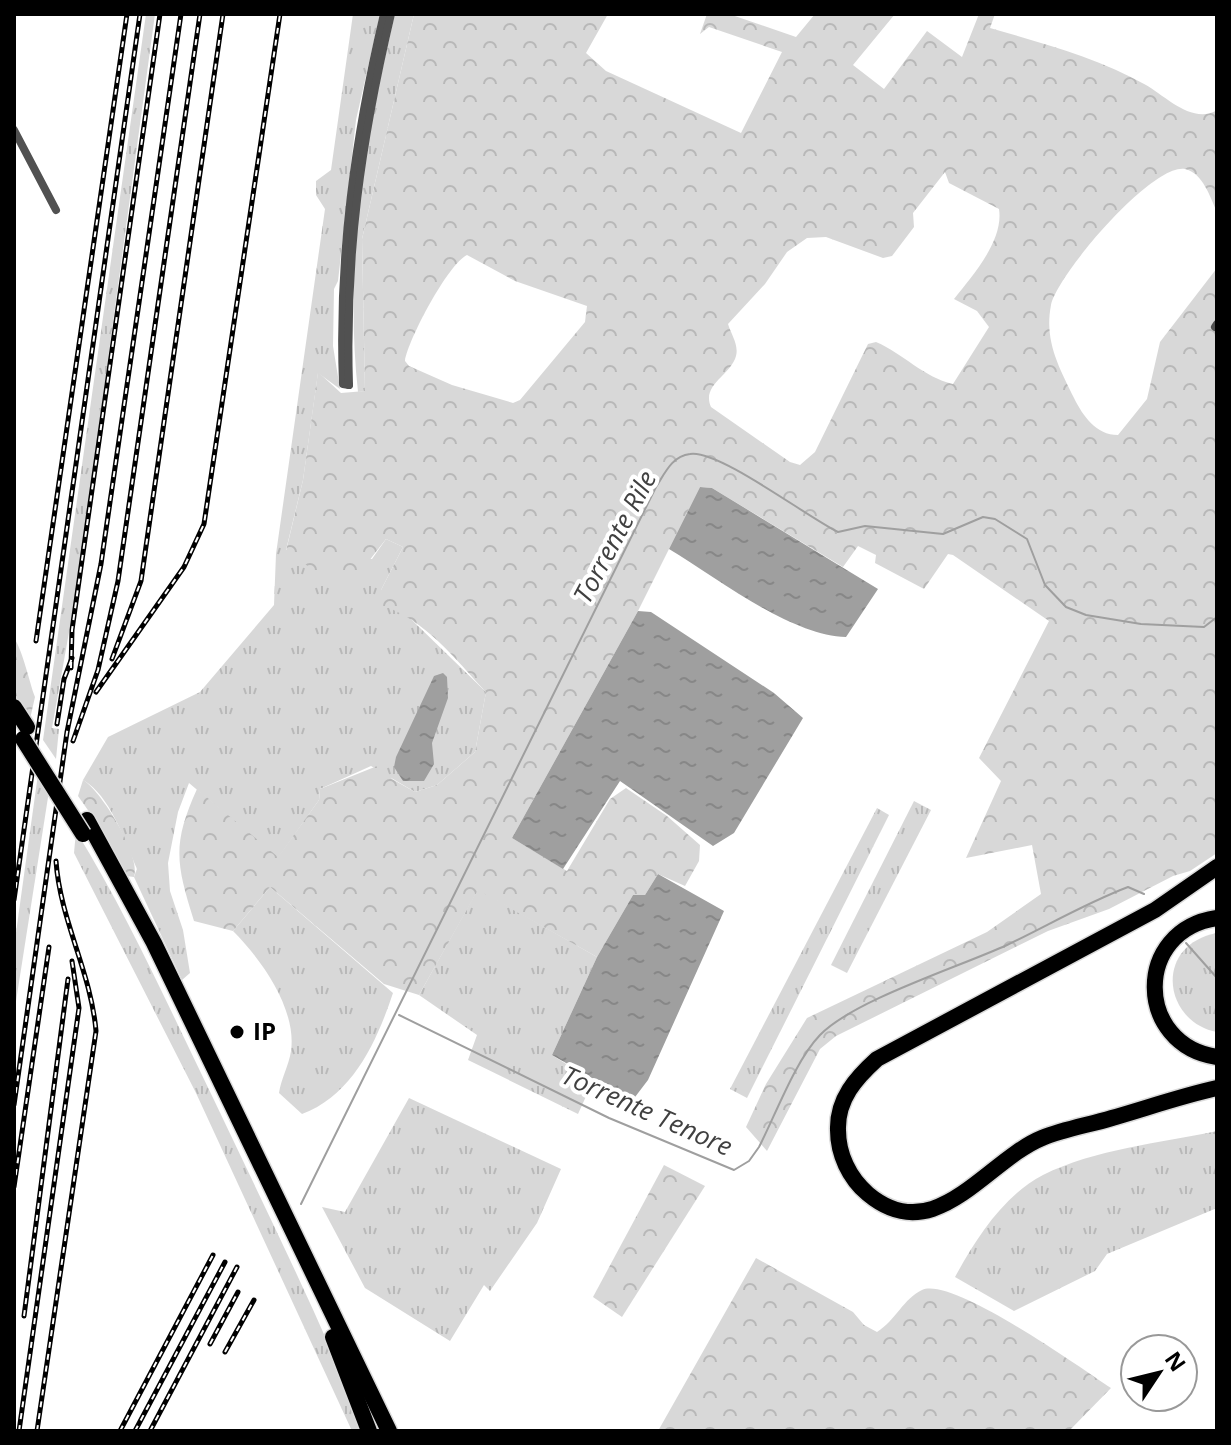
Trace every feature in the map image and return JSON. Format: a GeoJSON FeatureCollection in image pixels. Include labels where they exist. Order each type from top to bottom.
{"type":"FeatureCollection","features":[{"type":"Feature","properties":{"kind":"highway"},"geometry":{"type":"LineString","coordinates":[[14,707],[21,730],[85,827],[389,1431]]}},
{"type":"Feature","properties":{"kind":"highway"},"geometry":{"type":"LineString","coordinates":[[1217,867],[1155,910],[877,1059],[851,1086],[837,1119],[838,1142],[852,1177],[872,1198],[896,1209],[911,1210],[947,1204],[1022,1148],[1068,1130],[1217,1088]]}},
{"type":"Feature","properties":{"kind":"highway"},"geometry":{"type":"LineString","coordinates":[[1217,918],[1190,926],[1175,936],[1157,963],[1154,986],[1164,1025],[1195,1050],[1217,1057]]}},
{"type":"Feature","properties":{"kind":"highway"},"geometry":{"type":"LineString","coordinates":[[338,1335],[369,1431]]}},
{"type":"Feature","properties":{"kind":"highway"},"geometry":{"type":"LineString","coordinates":[[338,1335],[379,1431]]}},
{"type":"Feature","properties":{"kind":"highway"},"geometry":{"type":"LineString","coordinates":[[338,1335],[381,1392],[399,1431]]}},
{"type":"Feature","properties":{"kind":"street"},"geometry":{"type":"LineString","coordinates":[[384,14],[363,105],[349,191],[344,253],[343,384],[349,385],[349,274],[356,191],[369,109],[391,14]]}},
{"type":"Feature","properties":{"kind":"street"},"geometry":{"type":"LineString","coordinates":[[14,130],[56,210]]}},
{"type":"Feature","properties":{"kind":"green space"},"geometry":{"type":"Polygon","coordinates":[[[146,14],[155,14],[77,587],[52,728],[59,729],[56,759],[43,740],[146,14]]]}},
{"type":"Feature","properties":{"kind":"green space"},"geometry":{"type":"Polygon","coordinates":[[[353,14],[380,14],[356,120],[338,281],[334,289],[333,346],[340,389],[318,373],[303,480],[286,550],[372,559],[386,539],[403,547],[381,590],[486,692],[475,752],[437,785],[415,792],[371,766],[320,789],[319,800],[278,858],[189,783],[178,812],[168,863],[170,891],[183,930],[190,973],[182,980],[134,877],[137,869],[116,820],[101,796],[83,780],[108,737],[200,692],[274,605],[276,554],[325,209],[316,195],[316,181],[331,170],[353,14]]]}},
{"type":"Feature","properties":{"kind":"green space"},"geometry":{"type":"Polygon","coordinates":[[[395,14],[414,14],[362,239],[365,391],[358,392],[354,296],[360,202],[366,155],[395,14]]]}},
{"type":"Feature","properties":{"kind":"green space"},"geometry":{"type":"Polygon","coordinates":[[[414,14],[608,14],[586,53],[606,71],[741,133],[782,52],[709,27],[700,34],[707,14],[729,14],[796,37],[815,14],[895,14],[853,65],[884,89],[927,31],[962,57],[979,14],[995,14],[990,28],[1109,67],[1146,85],[1189,112],[1208,114],[1217,110],[1217,212],[1197,175],[1185,169],[1170,172],[1130,201],[1087,247],[1057,290],[1049,318],[1054,353],[1078,405],[1097,428],[1118,435],[1147,399],[1160,342],[1217,268],[1217,853],[1190,871],[1173,876],[1109,909],[1048,931],[836,1036],[820,1049],[767,1151],[746,1127],[766,1084],[807,1018],[987,932],[1041,894],[1032,845],[966,858],[1001,781],[979,758],[1049,621],[953,555],[948,554],[924,589],[875,563],[876,555],[858,546],[843,567],[712,488],[700,487],[638,611],[512,838],[567,871],[610,799],[626,788],[667,816],[700,845],[699,861],[685,886],[658,874],[645,895],[633,895],[597,957],[478,890],[419,995],[384,984],[270,887],[233,931],[194,921],[183,884],[179,854],[183,825],[197,789],[278,857],[319,800],[320,789],[382,764],[392,779],[415,792],[437,785],[475,752],[486,692],[426,630],[381,605],[381,590],[403,547],[386,539],[351,584],[315,571],[286,551],[303,480],[318,372],[341,393],[365,391],[362,239],[414,14]],[[945,172],[913,213],[914,227],[892,256],[883,258],[826,237],[807,238],[787,252],[765,284],[728,324],[737,352],[733,363],[710,392],[711,407],[790,462],[800,465],[815,452],[868,344],[876,342],[932,376],[953,384],[989,327],[977,311],[954,299],[992,245],[997,233],[999,209],[949,183],[945,172]],[[467,255],[450,272],[430,304],[405,361],[409,366],[452,385],[513,403],[520,400],[585,322],[587,306],[515,281],[467,255]]]}},
{"type":"Feature","properties":{"kind":"green space"},"geometry":{"type":"Polygon","coordinates":[[[14,638],[35,697],[30,719],[14,694],[14,638]]]}},
{"type":"Feature","properties":{"kind":"green space"},"geometry":{"type":"Polygon","coordinates":[[[38,774],[49,791],[14,1014],[14,947],[38,774]]]}},
{"type":"Feature","properties":{"kind":"green space"},"geometry":{"type":"Polygon","coordinates":[[[83,780],[100,797],[126,840],[135,868],[134,877],[126,876],[104,833],[78,796],[83,780]]]}},
{"type":"Feature","properties":{"kind":"green space"},"geometry":{"type":"Polygon","coordinates":[[[914,801],[931,810],[847,973],[831,965],[914,801]]]}},
{"type":"Feature","properties":{"kind":"green space"},"geometry":{"type":"Polygon","coordinates":[[[877,808],[889,815],[747,1098],[730,1089],[877,808]]]}},
{"type":"Feature","properties":{"kind":"green space"},"geometry":{"type":"Polygon","coordinates":[[[76,831],[114,897],[165,998],[292,1264],[365,1431],[352,1431],[196,1093],[74,853],[76,831]]]}},
{"type":"Feature","properties":{"kind":"green space"},"geometry":{"type":"Polygon","coordinates":[[[270,887],[393,993],[371,1047],[349,1080],[320,1105],[302,1114],[279,1093],[291,1051],[291,1035],[283,1002],[265,970],[233,931],[270,887]]]}},
{"type":"Feature","properties":{"kind":"green space"},"geometry":{"type":"Polygon","coordinates":[[[478,889],[597,957],[552,1055],[593,1081],[578,1114],[468,1060],[477,1035],[419,995],[478,889]]]}},
{"type":"Feature","properties":{"kind":"green space"},"geometry":{"type":"Polygon","coordinates":[[[1217,933],[1217,1032],[1199,1025],[1185,1014],[1176,999],[1173,983],[1175,967],[1182,952],[1196,940],[1217,933]]]}},
{"type":"Feature","properties":{"kind":"green space"},"geometry":{"type":"Polygon","coordinates":[[[409,1098],[561,1169],[537,1223],[490,1291],[484,1285],[450,1341],[365,1288],[322,1207],[345,1212],[409,1098]]]}},
{"type":"Feature","properties":{"kind":"green space"},"geometry":{"type":"Polygon","coordinates":[[[1217,1131],[1217,1208],[1107,1254],[1095,1271],[1014,1311],[955,1277],[1003,1206],[1043,1175],[1106,1153],[1217,1131]]]}},
{"type":"Feature","properties":{"kind":"green space"},"geometry":{"type":"Polygon","coordinates":[[[664,1165],[705,1186],[622,1317],[593,1297],[664,1165]]]}},
{"type":"Feature","properties":{"kind":"green space"},"geometry":{"type":"Polygon","coordinates":[[[756,1258],[853,1312],[864,1325],[877,1332],[922,1290],[938,1289],[960,1297],[1016,1326],[1111,1388],[1069,1431],[658,1431],[756,1258]]]}},
{"type":"Feature","properties":{"kind":"water"},"geometry":{"type":"Polygon","coordinates":[[[700,487],[712,488],[878,589],[846,637],[802,627],[778,616],[669,549],[700,487]]]}},
{"type":"Feature","properties":{"kind":"water"},"geometry":{"type":"Polygon","coordinates":[[[638,611],[651,612],[774,693],[803,718],[734,833],[713,846],[620,781],[563,869],[512,838],[638,611]]]}},
{"type":"Feature","properties":{"kind":"water"},"geometry":{"type":"Polygon","coordinates":[[[443,673],[447,677],[448,698],[432,743],[434,764],[424,781],[403,781],[394,767],[396,757],[434,676],[443,673]]]}},
{"type":"Feature","properties":{"kind":"water"},"geometry":{"type":"Polygon","coordinates":[[[658,874],[724,911],[648,1080],[632,1101],[552,1055],[597,957],[633,895],[645,895],[658,874]]]}},
{"type":"Feature","properties":{"kind":"waterway","name":"Torrente Rile"},"geometry":{"type":"LineString","coordinates":[[301,1204],[656,487],[678,458],[690,454],[703,455],[721,462],[838,532],[865,526],[943,534],[983,517],[995,519],[1027,539],[1045,585],[1066,607],[1086,615],[1141,624],[1204,627],[1217,617]]}},
{"type":"Feature","properties":{"kind":"waterway","name":"Torrente Tenore"},"geometry":{"type":"LineString","coordinates":[[399,1015],[609,1118],[734,1170],[749,1161],[759,1147],[802,1059],[820,1035],[836,1022],[881,997],[1007,945],[1112,893],[1128,887],[1144,894]]}},
{"type":"Feature","properties":{"kind":"waterway","name":"Torrente Tenore"},"geometry":{"type":"LineString","coordinates":[[1186,943],[1217,978]]}},
{"type":"Feature","properties":{"kind":"railway"},"geometry":{"type":"LineString","coordinates":[[36,641],[127,14]]}},
{"type":"Feature","properties":{"kind":"railway"},"geometry":{"type":"LineString","coordinates":[[14,900],[140,14]]}},
{"type":"Feature","properties":{"kind":"railway"},"geometry":{"type":"LineString","coordinates":[[71,668],[72,630],[160,14]]}},
{"type":"Feature","properties":{"kind":"railway"},"geometry":{"type":"LineString","coordinates":[[14,1105],[67,732],[101,564],[181,14]]}},
{"type":"Feature","properties":{"kind":"railway"},"geometry":{"type":"LineString","coordinates":[[73,741],[98,670],[118,581],[200,14]]}},
{"type":"Feature","properties":{"kind":"railway"},"geometry":{"type":"LineString","coordinates":[[112,659],[141,581],[223,14]]}},
{"type":"Feature","properties":{"kind":"railway"},"geometry":{"type":"LineString","coordinates":[[96,692],[184,567],[204,524],[280,14]]}},
{"type":"Feature","properties":{"kind":"railway"},"geometry":{"type":"LineString","coordinates":[[57,724],[64,679],[72,658]]}},
{"type":"Feature","properties":{"kind":"railway"},"geometry":{"type":"LineString","coordinates":[[37,1431],[96,1031],[88,988],[63,904],[56,861]]}},
{"type":"Feature","properties":{"kind":"railway"},"geometry":{"type":"LineString","coordinates":[[14,1187],[49,947]]}},
{"type":"Feature","properties":{"kind":"railway"},"geometry":{"type":"LineString","coordinates":[[19,1431],[79,1008],[72,961]]}},
{"type":"Feature","properties":{"kind":"railway"},"geometry":{"type":"LineString","coordinates":[[24,1316],[68,979]]}},
{"type":"Feature","properties":{"kind":"railway"},"geometry":{"type":"LineString","coordinates":[[120,1431],[213,1255]]}},
{"type":"Feature","properties":{"kind":"railway"},"geometry":{"type":"LineString","coordinates":[[135,1431],[225,1262]]}},
{"type":"Feature","properties":{"kind":"railway"},"geometry":{"type":"LineString","coordinates":[[150,1431],[237,1267]]}},
{"type":"Feature","properties":{"kind":"railway"},"geometry":{"type":"LineString","coordinates":[[210,1344],[238,1292]]}},
{"type":"Feature","properties":{"kind":"railway"},"geometry":{"type":"LineString","coordinates":[[225,1352],[254,1300]]}},
{"type":"Feature","properties":{"kind":"place","name":"IP"},"geometry":{"type":"Point","coordinates":[237,1032]}}]}
